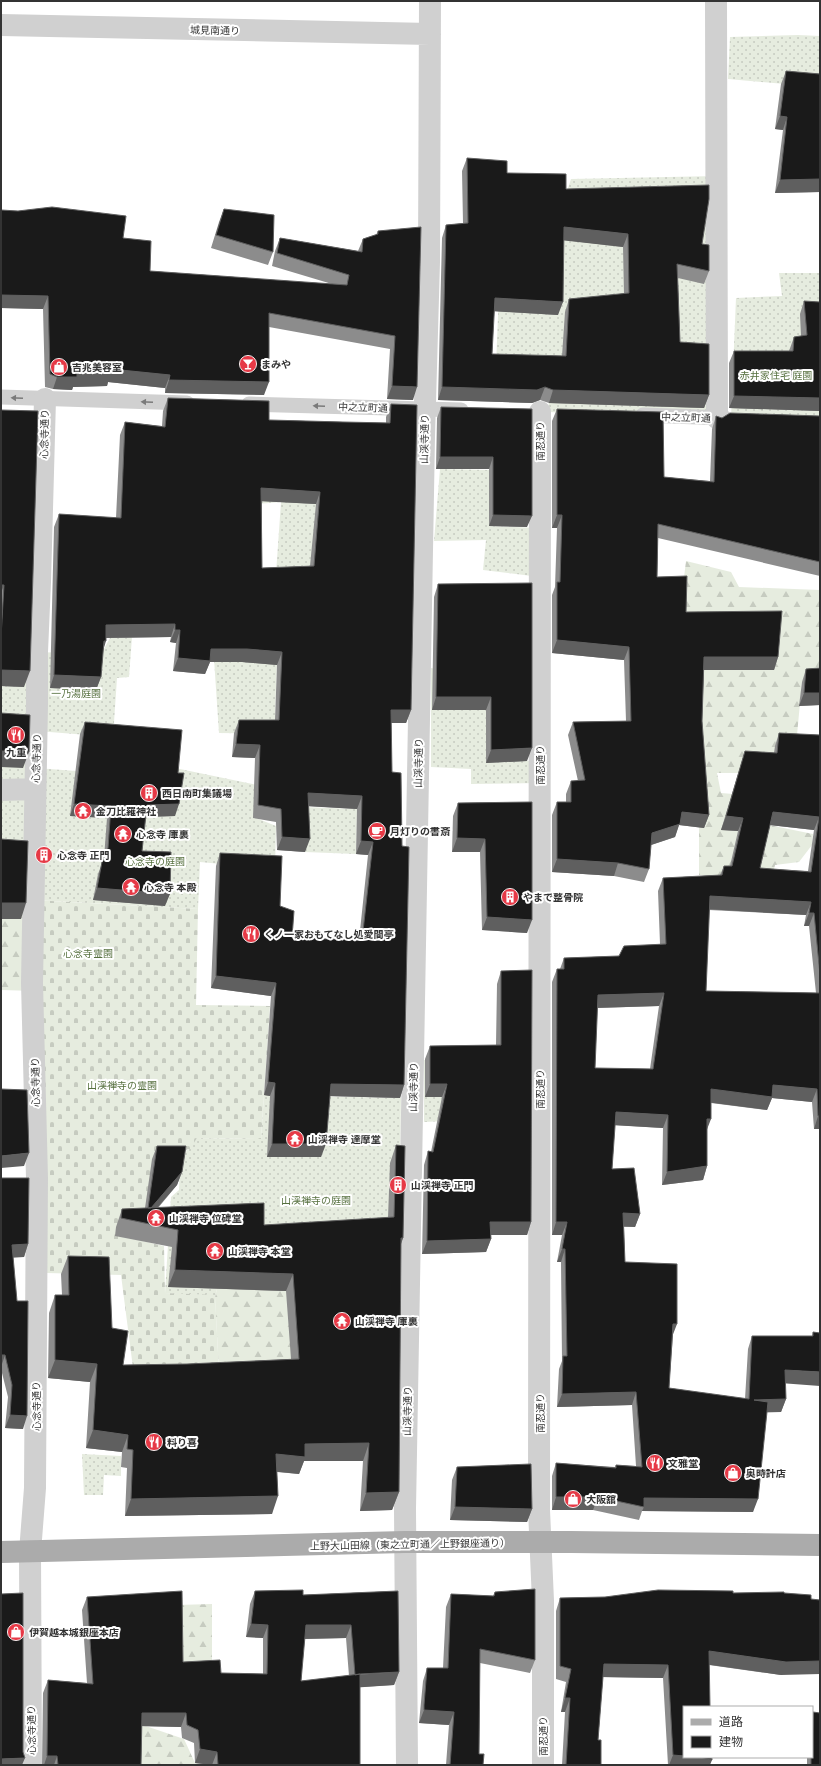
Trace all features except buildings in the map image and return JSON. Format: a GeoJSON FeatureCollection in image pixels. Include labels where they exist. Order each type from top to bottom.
{"type":"FeatureCollection","features":[{"type":"Feature","properties":{"kind":"main road","name":"上野大山田線（東之立町通／上野銀座通り）"},"geometry":{"type":"LineString","coordinates":[[1,1552],[405,1542],[820,1545]]}},
{"type":"Feature","properties":{"kind":"street","name":"山渓寺通り"},"geometry":{"type":"LineString","coordinates":[[407,1765],[405,1542],[424,409],[429,262],[430,1]]}},
{"type":"Feature","properties":{"kind":"street"},"geometry":{"type":"LineString","coordinates":[[716,1],[728,418]]}},
{"type":"Feature","properties":{"kind":"street","name":"城見南通り"},"geometry":{"type":"LineString","coordinates":[[1,25],[430,34]]}},
{"type":"Feature","properties":{"kind":"street","name":"心念寺通り"},"geometry":{"type":"LineString","coordinates":[[31,1765],[30,1552],[35,1505],[37,1178],[32,983],[37,652],[45,399]]}},
{"type":"Feature","properties":{"kind":"street","name":"南忍通り"},"geometry":{"type":"LineString","coordinates":[[539,412],[540,1510],[544,1601],[543,1765]]}},
{"type":"Feature","properties":{"kind":"street"},"geometry":{"type":"LineString","coordinates":[[1,790],[35,789]]}},
{"type":"Feature","properties":{"kind":"street"},"geometry":{"type":"LineString","coordinates":[[15,1179],[37,1178]]}},
{"type":"Feature","properties":{"kind":"lane"},"geometry":{"type":"LineString","coordinates":[[1,397],[198,403]]}},
{"type":"Feature","properties":{"kind":"lane","name":"中之立町通"},"geometry":{"type":"LineString","coordinates":[[236,404],[477,410]]}},
{"type":"Feature","properties":{"kind":"lane","name":"中之立町通"},"geometry":{"type":"LineString","coordinates":[[632,415],[728,418]]}},
{"type":"Feature","properties":{"kind":"green space"},"geometry":{"type":"Polygon","coordinates":[[[798,35],[820,36],[820,87],[728,79],[730,37],[798,35]]]}},
{"type":"Feature","properties":{"kind":"green space"},"geometry":{"type":"Polygon","coordinates":[[[717,176],[717,418],[548,412],[551,369],[496,367],[502,212],[561,209],[571,179],[717,176]]]}},
{"type":"Feature","properties":{"kind":"green space","name":"赤井家住宅 庭園"},"geometry":{"type":"Polygon","coordinates":[[[779,273],[820,273],[820,420],[731,418],[736,298],[782,296],[779,273]]]}},
{"type":"Feature","properties":{"kind":"green space"},"geometry":{"type":"Polygon","coordinates":[[[256,436],[336,484],[309,579],[276,574],[281,502],[257,504],[256,436]]]}},
{"type":"Feature","properties":{"kind":"green space"},"geometry":{"type":"Polygon","coordinates":[[[440,469],[489,470],[489,526],[540,528],[540,577],[483,570],[486,540],[434,541],[440,469]]]}},
{"type":"Feature","properties":{"kind":"green space"},"geometry":{"type":"Polygon","coordinates":[[[686,561],[731,572],[739,587],[820,590],[820,681],[802,682],[797,735],[773,766],[738,773],[717,773],[721,793],[771,797],[769,825],[813,834],[812,845],[799,862],[775,865],[771,882],[699,875],[699,825],[682,594],[686,561]]]}},
{"type":"Feature","properties":{"kind":"green space","name":"一乃湯庭園"},"geometry":{"type":"Polygon","coordinates":[[[132,637],[129,677],[117,678],[113,737],[37,731],[29,789],[1,789],[1,667],[37,652],[101,654],[110,638],[132,637]]]}},
{"type":"Feature","properties":{"kind":"green space"},"geometry":{"type":"Polygon","coordinates":[[[214,659],[277,662],[275,714],[282,734],[219,733],[214,659]]]}},
{"type":"Feature","properties":{"kind":"green space"},"geometry":{"type":"Polygon","coordinates":[[[431,668],[456,671],[525,761],[540,761],[540,783],[471,784],[471,769],[431,767],[431,668]]]}},
{"type":"Feature","properties":{"kind":"green space","name":"心念寺の庭園"},"geometry":{"type":"Polygon","coordinates":[[[36,768],[76,771],[175,768],[257,785],[256,818],[276,826],[275,869],[200,862],[198,909],[34,900],[33,918],[1,919],[1,791],[35,791],[36,768]]]}},
{"type":"Feature","properties":{"kind":"green space"},"geometry":{"type":"Polygon","coordinates":[[[304,807],[357,809],[356,854],[305,852],[304,807]]]}},
{"type":"Feature","properties":{"kind":"green space","name":"山渓禅寺の霊園"},"geometry":{"type":"Polygon","coordinates":[[[33,900],[198,909],[196,1005],[270,1006],[261,1139],[197,1138],[190,1149],[176,1159],[143,1241],[164,1246],[165,1293],[215,1295],[219,1372],[133,1368],[121,1275],[47,1273],[33,900]]]}},
{"type":"Feature","properties":{"kind":"green space"},"geometry":{"type":"Polygon","coordinates":[[[33,918],[33,991],[1,990],[1,919],[33,918]]]}},
{"type":"Feature","properties":{"kind":"green space"},"geometry":{"type":"Polygon","coordinates":[[[424,1060],[438,1061],[447,1121],[424,1122],[424,1060]]]}},
{"type":"Feature","properties":{"kind":"green space","name":"山渓禅寺の庭園"},"geometry":{"type":"Polygon","coordinates":[[[264,1095],[401,1098],[400,1164],[392,1366],[290,1365],[217,1289],[215,1297],[165,1293],[171,1197],[179,1190],[180,1159],[197,1138],[261,1139],[264,1095]]]}},
{"type":"Feature","properties":{"kind":"green space"},"geometry":{"type":"Polygon","coordinates":[[[286,1278],[292,1365],[219,1372],[215,1297],[217,1289],[286,1278]]]}},
{"type":"Feature","properties":{"kind":"green space"},"geometry":{"type":"Polygon","coordinates":[[[82,1454],[121,1456],[121,1476],[104,1475],[103,1495],[84,1495],[82,1454]]]}},
{"type":"Feature","properties":{"kind":"green space"},"geometry":{"type":"Polygon","coordinates":[[[212,1604],[212,1673],[158,1668],[177,1605],[212,1604]]]}},
{"type":"Feature","properties":{"kind":"green space"},"geometry":{"type":"Polygon","coordinates":[[[137,1723],[184,1739],[195,1763],[209,1765],[136,1765],[137,1723]]]}},
{"type":"Feature","properties":{"kind":"place","name":"まみや"},"geometry":{"type":"Point","coordinates":[248,364]}},
{"type":"Feature","properties":{"kind":"place","name":"吉兆美容室"},"geometry":{"type":"Point","coordinates":[59,367]}},
{"type":"Feature","properties":{"kind":"place","name":"九重"},"geometry":{"type":"Point","coordinates":[16,735]}},
{"type":"Feature","properties":{"kind":"place","name":"西日南町集議場"},"geometry":{"type":"Point","coordinates":[149,793]}},
{"type":"Feature","properties":{"kind":"place","name":"金刀比羅神社"},"geometry":{"type":"Point","coordinates":[83,811]}},
{"type":"Feature","properties":{"kind":"place","name":"月灯りの書斎"},"geometry":{"type":"Point","coordinates":[377,831]}},
{"type":"Feature","properties":{"kind":"place","name":"心念寺 庫裏"},"geometry":{"type":"Point","coordinates":[123,834]}},
{"type":"Feature","properties":{"kind":"place","name":"心念寺 正門"},"geometry":{"type":"Point","coordinates":[44,855]}},
{"type":"Feature","properties":{"kind":"place","name":"心念寺 本殿"},"geometry":{"type":"Point","coordinates":[131,887]}},
{"type":"Feature","properties":{"kind":"place","name":"やまで整骨院"},"geometry":{"type":"Point","coordinates":[510,897]}},
{"type":"Feature","properties":{"kind":"place","name":"くノ一家おもてなし処愛間亭"},"geometry":{"type":"Point","coordinates":[251,934]}},
{"type":"Feature","properties":{"kind":"place","name":"山渓禅寺 達摩堂"},"geometry":{"type":"Point","coordinates":[295,1139]}},
{"type":"Feature","properties":{"kind":"place","name":"山渓禅寺 正門"},"geometry":{"type":"Point","coordinates":[398,1185]}},
{"type":"Feature","properties":{"kind":"place","name":"山渓禅寺 位碑堂"},"geometry":{"type":"Point","coordinates":[156,1218]}},
{"type":"Feature","properties":{"kind":"place","name":"山渓禅寺 本堂"},"geometry":{"type":"Point","coordinates":[215,1251]}},
{"type":"Feature","properties":{"kind":"place","name":"山渓禅寺 庫裏"},"geometry":{"type":"Point","coordinates":[342,1321]}},
{"type":"Feature","properties":{"kind":"place","name":"料り喜"},"geometry":{"type":"Point","coordinates":[154,1442]}},
{"type":"Feature","properties":{"kind":"place","name":"文雅堂"},"geometry":{"type":"Point","coordinates":[655,1463]}},
{"type":"Feature","properties":{"kind":"place","name":"奥時計店"},"geometry":{"type":"Point","coordinates":[733,1473]}},
{"type":"Feature","properties":{"kind":"place","name":"大阪舘"},"geometry":{"type":"Point","coordinates":[573,1499]}},
{"type":"Feature","properties":{"kind":"place","name":"伊賀越本城銀座本店"},"geometry":{"type":"Point","coordinates":[16,1632]}},
{"type":"Feature","properties":{"kind":"park label","name":"心念寺霊園"},"geometry":{"type":"Point","coordinates":[88,953]}}]}
